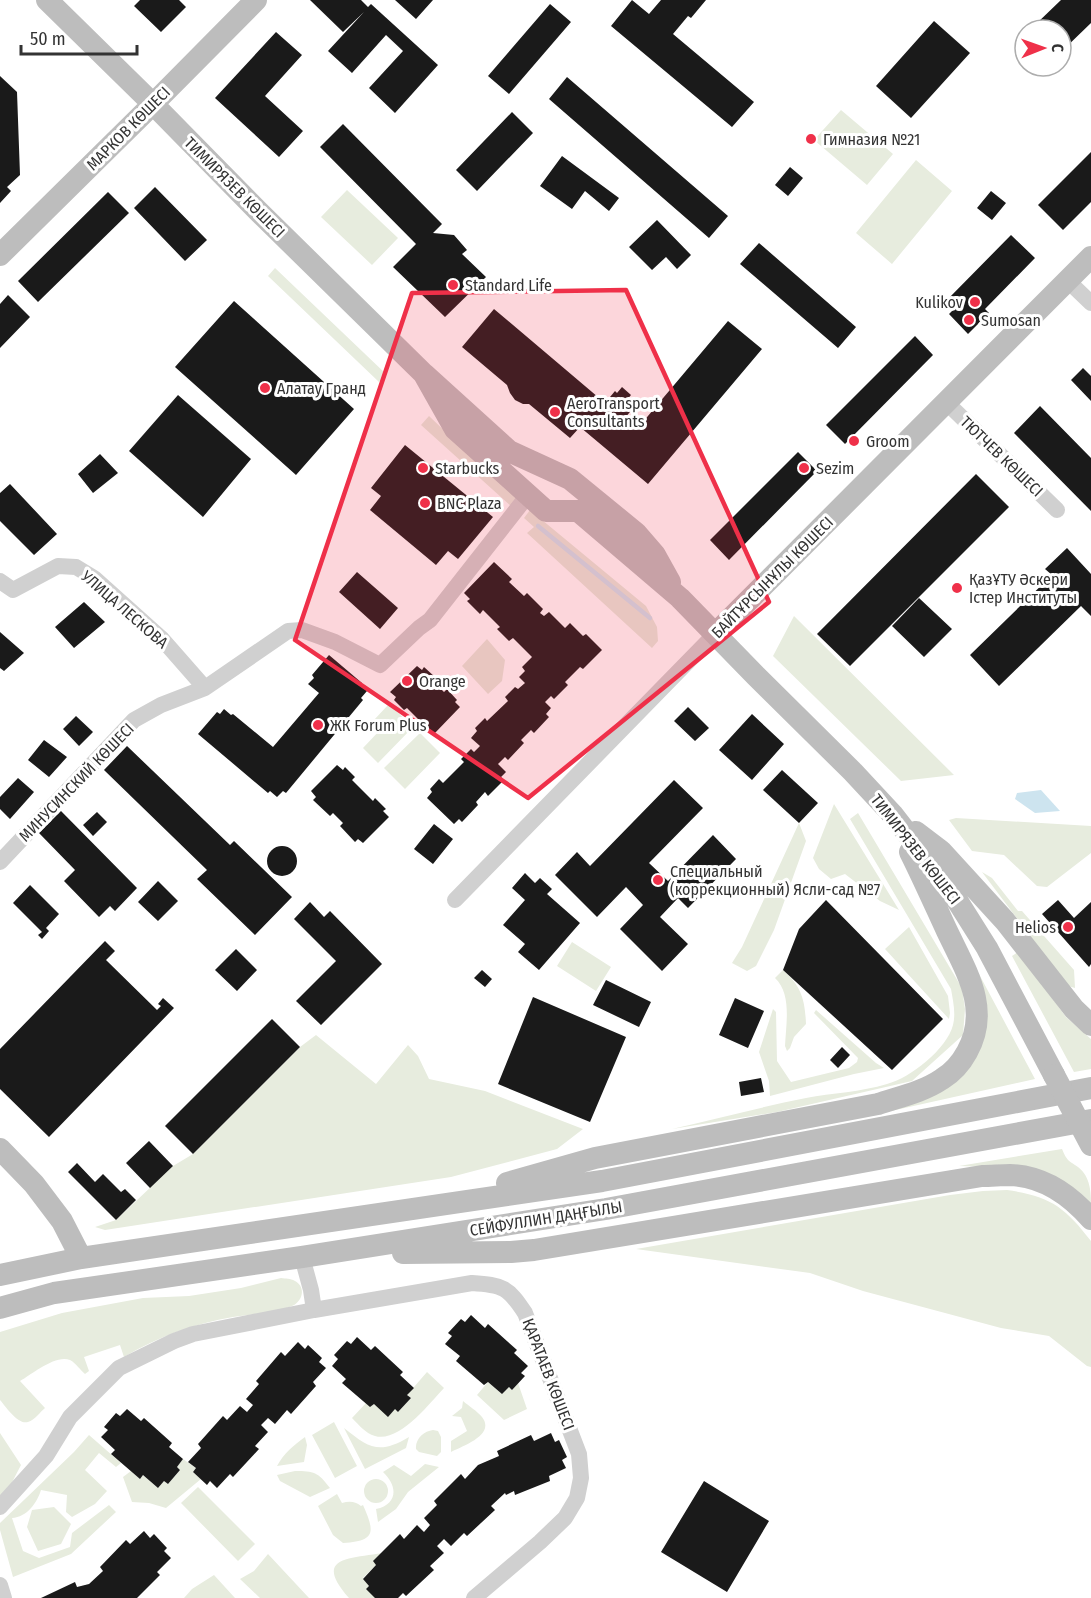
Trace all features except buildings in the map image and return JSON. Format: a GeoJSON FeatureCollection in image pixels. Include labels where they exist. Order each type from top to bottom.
{"type":"FeatureCollection","features":[{"type":"Feature","properties":{"kind":"main road","name":"ТИМИРЯЗЕВ КӨШЕСІ"},"geometry":{"type":"LineString","coordinates":[[47,0],[424,374],[509,451],[570,479],[636,532],[654,555],[680,598]]}},
{"type":"Feature","properties":{"kind":"main road","name":"МАРКОВ КӨШЕСІ"},"geometry":{"type":"LineString","coordinates":[[0,255],[256,0]]}},
{"type":"Feature","properties":{"kind":"main road","name":"БАЙТҰРСЫНҰЛЫ КӨШЕСІ"},"geometry":{"type":"LineString","coordinates":[[715,634],[1091,257]]}},
{"type":"Feature","properties":{"kind":"main road","name":"ТИМИРЯЗЕВ КӨШЕСІ"},"geometry":{"type":"LineString","coordinates":[[424,374],[455,429],[546,511],[578,511],[680,598],[893,815],[948,886],[987,948],[1091,1145]]}},
{"type":"Feature","properties":{"kind":"main road"},"geometry":{"type":"LineString","coordinates":[[893,815],[941,851],[1005,921],[1062,994],[1091,1025]]}},
{"type":"Feature","properties":{"kind":"main road"},"geometry":{"type":"LineString","coordinates":[[429,1206],[595,1158],[878,1104],[943,1079],[962,1062],[973,1041],[978,1021],[977,1005],[970,979],[893,815]]}},
{"type":"Feature","properties":{"kind":"main road","name":"СЕЙФУЛЛИН ДАҢҒЫЛЫ"},"geometry":{"type":"LineString","coordinates":[[0,1275],[81,1258],[602,1181],[1091,1088]]}},
{"type":"Feature","properties":{"kind":"main road","name":"СЕЙФУЛЛИН ДАҢҒЫЛЫ"},"geometry":{"type":"LineString","coordinates":[[0,1308],[54,1293],[606,1209],[1091,1120]]}},
{"type":"Feature","properties":{"kind":"main road"},"geometry":{"type":"LineString","coordinates":[[0,1149],[34,1184],[62,1221],[81,1258]]}},
{"type":"Feature","properties":{"kind":"main road"},"geometry":{"type":"LineString","coordinates":[[313,1255],[534,1250],[982,1176],[1012,1175],[1054,1187],[1091,1219]]}},
{"type":"Feature","properties":{"kind":"street"},"geometry":{"type":"LineString","coordinates":[[1067,280],[1091,303]]}},
{"type":"Feature","properties":{"kind":"street","name":"ТЮТЧЕВ КӨШЕСІ"},"geometry":{"type":"LineString","coordinates":[[946,402],[1057,510]]}},
{"type":"Feature","properties":{"kind":"street","name":"МИНУСИНСКИЙ КӨШЕСІ"},"geometry":{"type":"LineString","coordinates":[[0,862],[134,720],[161,705],[205,688],[288,631],[302,630],[335,642],[380,665],[430,620],[528,495]]}},
{"type":"Feature","properties":{"kind":"street","name":"УЛИЦА ЛЕСКОВА"},"geometry":{"type":"LineString","coordinates":[[0,581],[13,590],[58,566],[76,567],[94,578],[162,639],[205,688]]}},
{"type":"Feature","properties":{"kind":"street","name":"БАЙТҰРСЫНҰЛЫ КӨШЕСІ"},"geometry":{"type":"LineString","coordinates":[[455,900],[715,634]]}},
{"type":"Feature","properties":{"kind":"street"},"geometry":{"type":"LineString","coordinates":[[313,1255],[311,1290],[314,1310]]}},
{"type":"Feature","properties":{"kind":"street","name":"ҚАРАТАЕВ КӨШЕСІ"},"geometry":{"type":"LineString","coordinates":[[0,1507],[46,1456],[70,1417],[119,1368],[183,1337],[314,1310],[472,1283],[494,1284],[513,1294],[525,1313],[579,1454],[581,1478],[577,1498],[565,1518],[474,1598]]}},
{"type":"Feature","properties":{"kind":"street"},"geometry":{"type":"LineString","coordinates":[[0,1585],[4,1598]]}},
{"type":"Feature","properties":{"kind":"highlighted area"},"geometry":{"type":"Polygon","coordinates":[[[626,290],[769,602],[528,798],[295,640],[412,293],[626,290]]]}},
{"type":"Feature","properties":{"kind":"shaded area"},"geometry":{"type":"Polygon","coordinates":[[[841,110],[893,154],[867,185],[814,140],[841,110]]]}},
{"type":"Feature","properties":{"kind":"shaded area"},"geometry":{"type":"Polygon","coordinates":[[[916,160],[952,191],[892,264],[856,233],[916,160]]]}},
{"type":"Feature","properties":{"kind":"shaded area"},"geometry":{"type":"Polygon","coordinates":[[[347,190],[398,238],[372,265],[321,217],[347,190]]]}},
{"type":"Feature","properties":{"kind":"shaded area"},"geometry":{"type":"Polygon","coordinates":[[[275,268],[386,374],[379,382],[268,276],[275,268]]]}},
{"type":"Feature","properties":{"kind":"shaded area"},"geometry":{"type":"Polygon","coordinates":[[[429,416],[518,499],[512,507],[421,425],[429,416]]]}},
{"type":"Feature","properties":{"kind":"shaded area"},"geometry":{"type":"Polygon","coordinates":[[[530,510],[646,606],[657,627],[658,641],[652,648],[527,533],[534,527],[524,518],[530,510]]]}},
{"type":"Feature","properties":{"kind":"shaded area"},"geometry":{"type":"Polygon","coordinates":[[[794,616],[954,775],[901,781],[773,656],[794,616]]]}},
{"type":"Feature","properties":{"kind":"shaded area"},"geometry":{"type":"Polygon","coordinates":[[[487,639],[505,660],[502,681],[488,694],[462,666],[487,639]]]}},
{"type":"Feature","properties":{"kind":"shaded area"},"geometry":{"type":"Polygon","coordinates":[[[389,704],[413,727],[378,763],[363,748],[381,729],[373,721],[389,704]]]}},
{"type":"Feature","properties":{"kind":"shaded area"},"geometry":{"type":"Polygon","coordinates":[[[420,733],[440,753],[405,789],[384,768],[420,733]]]}},
{"type":"Feature","properties":{"kind":"shaded area"},"geometry":{"type":"Polygon","coordinates":[[[834,804],[899,910],[880,901],[845,874],[831,879],[819,869],[813,858],[834,804]]]}},
{"type":"Feature","properties":{"kind":"shaded area"},"geometry":{"type":"Polygon","coordinates":[[[858,813],[962,988],[965,1009],[963,1035],[912,1081],[777,1112],[672,1129],[816,1096],[867,1089],[896,1081],[936,1053],[949,1034],[954,1016],[951,989],[850,819],[858,813]]]}},
{"type":"Feature","properties":{"kind":"shaded area"},"geometry":{"type":"Polygon","coordinates":[[[956,818],[1091,826],[1091,853],[1047,887],[1037,886],[1004,855],[972,851],[949,820],[956,818]]]}},
{"type":"Feature","properties":{"kind":"shaded area"},"geometry":{"type":"Polygon","coordinates":[[[799,823],[806,841],[774,930],[756,966],[747,971],[732,963],[742,947],[799,823]]]}},
{"type":"Feature","properties":{"kind":"shaded area"},"geometry":{"type":"Polygon","coordinates":[[[982,872],[992,878],[1018,911],[1022,911],[1074,970],[1075,988],[1068,986],[982,872]]]}},
{"type":"Feature","properties":{"kind":"shaded area"},"geometry":{"type":"Polygon","coordinates":[[[909,927],[948,996],[949,1019],[885,949],[909,927]]]}},
{"type":"Feature","properties":{"kind":"shaded area"},"geometry":{"type":"Polygon","coordinates":[[[572,942],[611,967],[596,991],[557,966],[572,942]]]}},
{"type":"Feature","properties":{"kind":"shaded area"},"geometry":{"type":"Polygon","coordinates":[[[1018,952],[1066,1017],[1091,1039],[1091,1069],[1074,1072],[1012,956],[1018,952]]]}},
{"type":"Feature","properties":{"kind":"shaded area"},"geometry":{"type":"Polygon","coordinates":[[[783,970],[801,994],[805,1007],[806,1024],[794,1037],[787,1051],[785,1046],[786,1001],[784,992],[775,978],[783,970]]]}},
{"type":"Feature","properties":{"kind":"shaded area"},"geometry":{"type":"Polygon","coordinates":[[[979,974],[1035,1079],[891,1111],[969,1067],[974,978],[979,974]]]}},
{"type":"Feature","properties":{"kind":"shaded area"},"geometry":{"type":"Polygon","coordinates":[[[773,1009],[776,1012],[777,1061],[791,1082],[849,1068],[857,1062],[858,1058],[814,1013],[816,1010],[884,1068],[770,1096],[769,1081],[759,1052],[773,1009]]]}},
{"type":"Feature","properties":{"kind":"shaded area"},"geometry":{"type":"Polygon","coordinates":[[[316,1035],[376,1084],[408,1045],[418,1056],[429,1079],[485,1091],[583,1129],[557,1149],[451,1177],[105,1230],[95,1227],[116,1220],[173,1166],[193,1154],[300,1047],[316,1035]]]}},
{"type":"Feature","properties":{"kind":"shaded area"},"geometry":{"type":"Polygon","coordinates":[[[1062,1149],[1068,1160],[1082,1171],[1088,1180],[1091,1208],[1016,1168],[959,1166],[1062,1149]]]}},
{"type":"Feature","properties":{"kind":"shaded area"},"geometry":{"type":"Polygon","coordinates":[[[1007,1190],[1035,1196],[1055,1205],[1073,1220],[1091,1241],[1091,1367],[1049,1336],[1001,1328],[863,1291],[810,1273],[636,1249],[950,1195],[1007,1190]]]}},
{"type":"Feature","properties":{"kind":"shaded area"},"geometry":{"type":"Polygon","coordinates":[[[281,1278],[293,1280],[301,1287],[301,1297],[292,1306],[191,1327],[150,1343],[124,1357],[120,1345],[84,1357],[89,1371],[85,1374],[70,1360],[58,1360],[44,1366],[20,1381],[45,1408],[31,1421],[20,1421],[0,1400],[0,1332],[62,1313],[143,1298],[189,1296],[241,1288],[281,1278]]]}},
{"type":"Feature","properties":{"kind":"shaded area"},"geometry":{"type":"Polygon","coordinates":[[[427,1372],[444,1388],[413,1421],[394,1434],[384,1437],[371,1435],[352,1418],[366,1403],[370,1407],[374,1404],[395,1409],[398,1412],[411,1398],[407,1395],[427,1372]]]}},
{"type":"Feature","properties":{"kind":"shaded area"},"geometry":{"type":"Polygon","coordinates":[[[488,1382],[502,1394],[509,1387],[512,1390],[518,1383],[527,1409],[504,1420],[477,1395],[488,1382]]]}},
{"type":"Feature","properties":{"kind":"shaded area"},"geometry":{"type":"Polygon","coordinates":[[[463,1401],[482,1417],[485,1429],[476,1439],[451,1452],[451,1441],[467,1431],[461,1417],[452,1416],[462,1408],[463,1401]]]}},
{"type":"Feature","properties":{"kind":"shaded area"},"geometry":{"type":"Polygon","coordinates":[[[334,1422],[357,1466],[335,1478],[312,1435],[334,1422]]]}},
{"type":"Feature","properties":{"kind":"shaded area"},"geometry":{"type":"Polygon","coordinates":[[[344,1428],[360,1440],[375,1447],[390,1446],[409,1437],[406,1448],[365,1469],[344,1428]]]}},
{"type":"Feature","properties":{"kind":"shaded area"},"geometry":{"type":"Polygon","coordinates":[[[433,1430],[438,1431],[441,1437],[441,1452],[437,1456],[419,1452],[416,1449],[421,1436],[433,1430]]]}},
{"type":"Feature","properties":{"kind":"shaded area"},"geometry":{"type":"Polygon","coordinates":[[[0,1433],[21,1465],[7,1492],[0,1500],[0,1433]]]}},
{"type":"Feature","properties":{"kind":"shaded area"},"geometry":{"type":"Polygon","coordinates":[[[89,1435],[121,1463],[116,1467],[99,1453],[85,1470],[107,1491],[95,1504],[72,1517],[66,1512],[67,1495],[41,1490],[31,1508],[22,1515],[12,1518],[23,1551],[39,1558],[70,1547],[72,1533],[109,1505],[116,1512],[71,1554],[13,1577],[0,1523],[89,1435]]]}},
{"type":"Feature","properties":{"kind":"shaded area"},"geometry":{"type":"Polygon","coordinates":[[[305,1437],[307,1445],[304,1462],[277,1466],[289,1450],[305,1437]]]}},
{"type":"Feature","properties":{"kind":"shaded area"},"geometry":{"type":"Polygon","coordinates":[[[183,1459],[196,1468],[193,1472],[201,1479],[166,1508],[149,1503],[132,1502],[123,1477],[131,1471],[140,1479],[143,1475],[158,1488],[164,1481],[168,1484],[180,1470],[177,1467],[183,1459]]]}},
{"type":"Feature","properties":{"kind":"shaded area"},"geometry":{"type":"Polygon","coordinates":[[[425,1464],[439,1467],[408,1492],[396,1509],[378,1522],[376,1509],[388,1503],[393,1494],[391,1483],[383,1472],[394,1465],[411,1476],[425,1464]]]}},
{"type":"Feature","properties":{"kind":"shaded area"},"geometry":{"type":"Polygon","coordinates":[[[295,1471],[315,1474],[330,1488],[310,1497],[280,1481],[277,1475],[295,1471]]]}},
{"type":"Feature","properties":{"kind":"shaded area"},"geometry":{"type":"Polygon","coordinates":[[[376,1479],[384,1483],[388,1491],[384,1499],[376,1503],[368,1499],[364,1491],[368,1483],[376,1479]]]}},
{"type":"Feature","properties":{"kind":"shaded area"},"geometry":{"type":"Polygon","coordinates":[[[198,1487],[255,1544],[238,1561],[181,1503],[198,1487]]]}},
{"type":"Feature","properties":{"kind":"shaded area"},"geometry":{"type":"Polygon","coordinates":[[[337,1494],[342,1503],[352,1502],[363,1505],[371,1528],[367,1537],[343,1543],[333,1535],[318,1506],[337,1494]]]}},
{"type":"Feature","properties":{"kind":"shaded area"},"geometry":{"type":"Polygon","coordinates":[[[54,1507],[71,1524],[61,1544],[38,1551],[27,1527],[32,1510],[54,1507]]]}},
{"type":"Feature","properties":{"kind":"shaded area"},"geometry":{"type":"Polygon","coordinates":[[[382,1553],[376,1565],[363,1578],[375,1598],[349,1598],[334,1575],[335,1567],[339,1562],[347,1559],[382,1553]]]}},
{"type":"Feature","properties":{"kind":"shaded area"},"geometry":{"type":"Polygon","coordinates":[[[268,1554],[309,1598],[260,1598],[240,1579],[254,1571],[268,1554]]]}},
{"type":"Feature","properties":{"kind":"shaded area"},"geometry":{"type":"Polygon","coordinates":[[[214,1575],[235,1598],[184,1598],[192,1589],[214,1575]]]}},
{"type":"Feature","properties":{"kind":"water"},"geometry":{"type":"Polygon","coordinates":[[[1041,790],[1060,811],[1035,813],[1015,799],[1017,793],[1041,790]]]}},
{"type":"Feature","properties":{"kind":"waterway"},"geometry":{"type":"LineString","coordinates":[[538,526],[650,618]]}},
{"type":"Feature","properties":{"kind":"place","name":"Гимназия №21"},"geometry":{"type":"Point","coordinates":[811,139]}},
{"type":"Feature","properties":{"kind":"place","name":"Standard Life"},"geometry":{"type":"Point","coordinates":[453,285]}},
{"type":"Feature","properties":{"kind":"place","name":"Kulikov"},"geometry":{"type":"Point","coordinates":[975,302]}},
{"type":"Feature","properties":{"kind":"place","name":"Sumosan"},"geometry":{"type":"Point","coordinates":[969,320]}},
{"type":"Feature","properties":{"kind":"place","name":"Алатау Гранд"},"geometry":{"type":"Point","coordinates":[265,388]}},
{"type":"Feature","properties":{"kind":"place","name":"AeroTransport Consultants"},"geometry":{"type":"Point","coordinates":[555,412]}},
{"type":"Feature","properties":{"kind":"place","name":"Groom"},"geometry":{"type":"Point","coordinates":[854,441]}},
{"type":"Feature","properties":{"kind":"place","name":"Starbucks"},"geometry":{"type":"Point","coordinates":[423,468]}},
{"type":"Feature","properties":{"kind":"place","name":"Sezim"},"geometry":{"type":"Point","coordinates":[804,468]}},
{"type":"Feature","properties":{"kind":"place","name":"BNC Plaza"},"geometry":{"type":"Point","coordinates":[425,503]}},
{"type":"Feature","properties":{"kind":"place","name":"ҚазҰТУ Әскери Істер Институты"},"geometry":{"type":"Point","coordinates":[957,588]}},
{"type":"Feature","properties":{"kind":"place","name":"Orange"},"geometry":{"type":"Point","coordinates":[407,681]}},
{"type":"Feature","properties":{"kind":"place","name":"ЖК Forum Plus"},"geometry":{"type":"Point","coordinates":[318,725]}},
{"type":"Feature","properties":{"kind":"place","name":"Специальный (коррекционный) Ясли-сад №7"},"geometry":{"type":"Point","coordinates":[658,880]}},
{"type":"Feature","properties":{"kind":"place","name":"Helios"},"geometry":{"type":"Point","coordinates":[1068,927]}}]}
